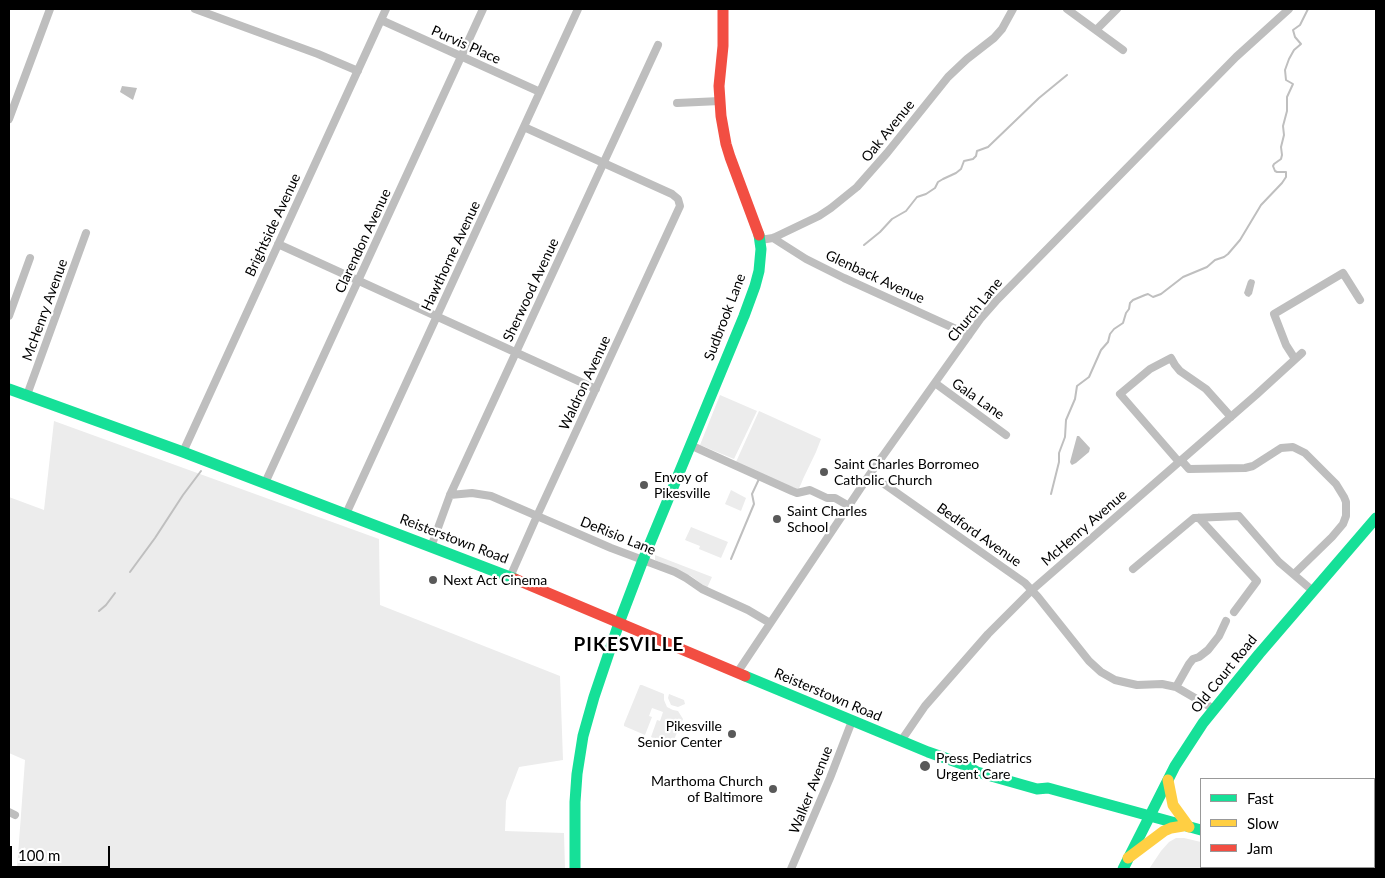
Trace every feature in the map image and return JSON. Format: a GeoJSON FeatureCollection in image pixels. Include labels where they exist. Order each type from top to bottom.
{"type":"FeatureCollection","features":[{"type":"Feature","properties":{"kind":"main road","name":"Sudbrook Lane"},"geometry":{"type":"LineString","coordinates":[[575,869],[574,802],[580,751],[594,697],[643,560],[753,292],[759,271],[760,240],[757,227],[726,144],[722,122],[720,86],[724,46],[723,9]]}},
{"type":"Feature","properties":{"kind":"main road","name":"Reisterstown Road"},"geometry":{"type":"LineString","coordinates":[[9,389],[184,452],[510,577],[852,721],[928,752],[966,765],[977,772],[1037,789],[1048,788],[1200,830]]}},
{"type":"Feature","properties":{"kind":"main road","name":"Old Court Road"},"geometry":{"type":"LineString","coordinates":[[1122,869],[1183,753],[1214,709],[1376,518]]}},
{"type":"Feature","properties":{"kind":"main road"},"geometry":{"type":"LineString","coordinates":[[1128,858],[1162,832],[1171,828],[1187,826],[1173,805],[1168,780]]}},
{"type":"Feature","properties":{"kind":"street"},"geometry":{"type":"LineString","coordinates":[[9,119],[50,9]]}},
{"type":"Feature","properties":{"kind":"street"},"geometry":{"type":"LineString","coordinates":[[195,9],[318,54],[358,71]]}},
{"type":"Feature","properties":{"kind":"street","name":"Brightside Avenue"},"geometry":{"type":"LineString","coordinates":[[184,452],[386,9]]}},
{"type":"Feature","properties":{"kind":"street","name":"Clarendon Avenue"},"geometry":{"type":"LineString","coordinates":[[265,483],[483,9]]}},
{"type":"Feature","properties":{"kind":"street","name":"Hawthorne Avenue"},"geometry":{"type":"LineString","coordinates":[[346,514],[578,9]]}},
{"type":"Feature","properties":{"kind":"street","name":"Oak Avenue"},"geometry":{"type":"LineString","coordinates":[[760,240],[773,238],[819,216],[857,187],[948,77],[1002,29],[1013,9]]}},
{"type":"Feature","properties":{"kind":"street"},"geometry":{"type":"LineString","coordinates":[[1067,9],[1123,50]]}},
{"type":"Feature","properties":{"kind":"street"},"geometry":{"type":"LineString","coordinates":[[1096,30],[1117,9]]}},
{"type":"Feature","properties":{"kind":"street","name":"Church Lane"},"geometry":{"type":"LineString","coordinates":[[737,673],[870,474],[968,335],[996,301],[1236,57],[1289,9]]}},
{"type":"Feature","properties":{"kind":"street","name":"Purvis Place"},"geometry":{"type":"LineString","coordinates":[[380,20],[540,92]]}},
{"type":"Feature","properties":{"kind":"street","name":"Sherwood Avenue"},"geometry":{"type":"LineString","coordinates":[[430,547],[450,495],[658,45]]}},
{"type":"Feature","properties":{"kind":"street"},"geometry":{"type":"LineString","coordinates":[[677,103],[720,101]]}},
{"type":"Feature","properties":{"kind":"street"},"geometry":{"type":"LineString","coordinates":[[524,127],[604,162]]}},
{"type":"Feature","properties":{"kind":"street","name":"Waldron Avenue"},"geometry":{"type":"LineString","coordinates":[[510,577],[680,203],[672,194],[604,162]]}},
{"type":"Feature","properties":{"kind":"street","name":"McHenry Avenue"},"geometry":{"type":"LineString","coordinates":[[26,395],[86,233]]}},
{"type":"Feature","properties":{"kind":"street","name":"Glenback Avenue"},"geometry":{"type":"LineString","coordinates":[[773,238],[831,272],[968,335]]}},
{"type":"Feature","properties":{"kind":"street"},"geometry":{"type":"LineString","coordinates":[[278,244],[596,389]]}},
{"type":"Feature","properties":{"kind":"street"},"geometry":{"type":"LineString","coordinates":[[9,316],[30,258]]}},
{"type":"Feature","properties":{"kind":"street"},"geometry":{"type":"LineString","coordinates":[[1295,360],[1286,346],[1274,314],[1342,273],[1360,300]]}},
{"type":"Feature","properties":{"kind":"street","name":"McHenry Avenue"},"geometry":{"type":"LineString","coordinates":[[901,741],[925,706],[988,634],[1032,590],[1302,353]]}},
{"type":"Feature","properties":{"kind":"street"},"geometry":{"type":"LineString","coordinates":[[1231,417],[1206,389],[1180,371],[1171,358],[1150,369],[1120,394],[1189,469],[1245,468],[1252,466],[1281,448],[1293,447],[1305,453],[1336,484],[1346,502],[1346,516],[1343,524],[1332,538],[1294,574]]}},
{"type":"Feature","properties":{"kind":"street","name":"Gala Lane"},"geometry":{"type":"LineString","coordinates":[[934,384],[1006,435]]}},
{"type":"Feature","properties":{"kind":"street"},"geometry":{"type":"LineString","coordinates":[[690,445],[792,492],[797,493],[810,490],[827,498],[835,498],[849,506]]}},
{"type":"Feature","properties":{"kind":"street","name":"Bedford Avenue"},"geometry":{"type":"LineString","coordinates":[[870,474],[1011,572],[1032,590],[1101,672],[1115,680],[1137,685],[1162,684],[1176,687],[1214,709]]}},
{"type":"Feature","properties":{"kind":"street","name":"DeRisio Lane"},"geometry":{"type":"LineString","coordinates":[[450,495],[463,493],[491,496],[611,548],[675,572],[702,590],[748,610],[770,623]]}},
{"type":"Feature","properties":{"kind":"street"},"geometry":{"type":"LineString","coordinates":[[1133,569],[1194,518],[1239,516],[1279,562],[1314,591]]}},
{"type":"Feature","properties":{"kind":"street"},"geometry":{"type":"LineString","coordinates":[[1199,518],[1257,581],[1234,612]]}},
{"type":"Feature","properties":{"kind":"street"},"geometry":{"type":"LineString","coordinates":[[1176,687],[1186,668],[1193,659],[1208,650],[1219,636],[1226,621]]}},
{"type":"Feature","properties":{"kind":"street","name":"Walker Avenue"},"geometry":{"type":"LineString","coordinates":[[791,869],[838,759],[852,721]]}},
{"type":"Feature","properties":{"kind":"shaded area"},"geometry":{"type":"Polygon","coordinates":[[[122,86],[137,88],[133,100],[120,92],[122,86]]]}},
{"type":"Feature","properties":{"kind":"shaded area"},"geometry":{"type":"Polygon","coordinates":[[[1250,279],[1255,282],[1252,294],[1249,297],[1244,293],[1250,279]]]}},
{"type":"Feature","properties":{"kind":"shaded area"},"geometry":{"type":"Polygon","coordinates":[[[720,395],[757,411],[734,459],[700,445],[720,395]]]}},
{"type":"Feature","properties":{"kind":"shaded area"},"geometry":{"type":"Polygon","coordinates":[[[759,411],[821,439],[798,490],[736,462],[759,411]]]}},
{"type":"Feature","properties":{"kind":"shaded area"},"geometry":{"type":"Polygon","coordinates":[[[54,421],[379,539],[380,605],[560,676],[563,760],[519,767],[506,801],[505,831],[564,833],[565,869],[17,869],[25,760],[9,753],[9,497],[44,510],[54,421]]]}},
{"type":"Feature","properties":{"kind":"shaded area"},"geometry":{"type":"Polygon","coordinates":[[[1077,436],[1090,448],[1089,452],[1072,465],[1070,462],[1077,436]]]}},
{"type":"Feature","properties":{"kind":"shaded area"},"geometry":{"type":"Polygon","coordinates":[[[731,490],[746,498],[741,511],[725,504],[731,490]]]}},
{"type":"Feature","properties":{"kind":"shaded area"},"geometry":{"type":"Polygon","coordinates":[[[691,527],[728,542],[721,558],[699,549],[700,546],[685,540],[691,527]]]}},
{"type":"Feature","properties":{"kind":"shaded area"},"geometry":{"type":"Polygon","coordinates":[[[655,555],[712,577],[707,588],[691,576],[655,560],[655,555]]]}},
{"type":"Feature","properties":{"kind":"shaded area"},"geometry":{"type":"Polygon","coordinates":[[[640,685],[664,694],[667,707],[678,711],[683,719],[672,744],[669,745],[651,737],[657,720],[660,721],[663,712],[652,708],[649,716],[652,717],[645,735],[624,726],[640,685]]]}},
{"type":"Feature","properties":{"kind":"shaded area"},"geometry":{"type":"Polygon","coordinates":[[[669,694],[684,700],[685,704],[678,707],[671,705],[668,698],[669,694]]]}},
{"type":"Feature","properties":{"kind":"shaded area"},"geometry":{"type":"Polygon","coordinates":[[[1176,838],[1200,842],[1200,868],[1299,869],[1149,869],[1169,842],[1176,838]]]}},
{"type":"Feature","properties":{"kind":"waterway"},"geometry":{"type":"LineString","coordinates":[[1051,494],[1059,462],[1059,453],[1065,437],[1066,420],[1075,399],[1077,386],[1089,377],[1101,350],[1108,342],[1110,334],[1123,323],[1130,303],[1148,294],[1153,297],[1161,294],[1183,277],[1207,267],[1215,260],[1228,254],[1240,240],[1261,205],[1286,177],[1286,172],[1277,172],[1273,166],[1281,159],[1282,155],[1281,147],[1287,111],[1287,97],[1293,84],[1286,80],[1285,70],[1294,50],[1301,44],[1295,37],[1293,30],[1300,25],[1308,9]]}},
{"type":"Feature","properties":{"kind":"waterway"},"geometry":{"type":"LineString","coordinates":[[864,245],[892,219],[906,211],[917,197],[926,194],[935,188],[938,182],[956,173],[961,169],[964,161],[973,159],[976,156],[977,151],[988,147],[1039,98],[1067,75]]}},
{"type":"Feature","properties":{"kind":"waterway"},"geometry":{"type":"LineString","coordinates":[[130,572],[201,471]]}},
{"type":"Feature","properties":{"kind":"waterway"},"geometry":{"type":"LineString","coordinates":[[731,559],[754,504],[752,494],[759,479]]}},
{"type":"Feature","properties":{"kind":"waterway"},"geometry":{"type":"LineString","coordinates":[[99,611],[115,593]]}},
{"type":"Feature","properties":{"kind":"traffic: fast"},"geometry":{"type":"LineString","coordinates":[[575,869],[577,774],[583,736],[594,697],[643,560],[755,286],[759,271],[761,249],[759,235]]}},
{"type":"Feature","properties":{"kind":"traffic: fast"},"geometry":{"type":"LineString","coordinates":[[9,389],[183,452],[515,579]]}},
{"type":"Feature","properties":{"kind":"traffic: fast"},"geometry":{"type":"LineString","coordinates":[[1123,869],[1175,766],[1203,723],[1259,654],[1376,518]]}},
{"type":"Feature","properties":{"kind":"traffic: fast"},"geometry":{"type":"LineString","coordinates":[[745,676],[928,752],[965,765],[977,772],[1037,789],[1048,788],[1200,830]]}},
{"type":"Feature","properties":{"kind":"traffic: slow"},"geometry":{"type":"LineString","coordinates":[[1168,780],[1173,805],[1189,827]]}},
{"type":"Feature","properties":{"kind":"traffic: slow"},"geometry":{"type":"LineString","coordinates":[[1128,858],[1164,831],[1183,826]]}},
{"type":"Feature","properties":{"kind":"traffic: slow"},"geometry":{"type":"LineString","coordinates":[[1339,868],[1344,869]]}},
{"type":"Feature","properties":{"kind":"traffic: jam"},"geometry":{"type":"LineString","coordinates":[[723,9],[723,46],[719,86],[721,116],[730,157],[759,235]]}},
{"type":"Feature","properties":{"kind":"traffic: jam"},"geometry":{"type":"LineString","coordinates":[[515,579],[745,676]]}},
{"type":"Feature","properties":{"kind":"place","name":"Saint Charles Borromeo Catholic Church"},"geometry":{"type":"Point","coordinates":[824,472]}},
{"type":"Feature","properties":{"kind":"place","name":"Envoy of Pikesville"},"geometry":{"type":"Point","coordinates":[644,485]}},
{"type":"Feature","properties":{"kind":"place","name":"Saint Charles School"},"geometry":{"type":"Point","coordinates":[777,519]}},
{"type":"Feature","properties":{"kind":"place","name":"Next Act Cinema"},"geometry":{"type":"Point","coordinates":[433,580]}},
{"type":"Feature","properties":{"kind":"place","name":"Pikesville Senior Center"},"geometry":{"type":"Point","coordinates":[732,734]}},
{"type":"Feature","properties":{"kind":"place","name":"Press Pediatrics Urgent Care"},"geometry":{"type":"Point","coordinates":[925,766]}},
{"type":"Feature","properties":{"kind":"place","name":"Marthoma Church of Baltimore"},"geometry":{"type":"Point","coordinates":[773,789]}},
{"type":"Feature","properties":{"kind":"district","name":"PIKESVILLE"},"geometry":{"type":"Point","coordinates":[629,645]}}]}
